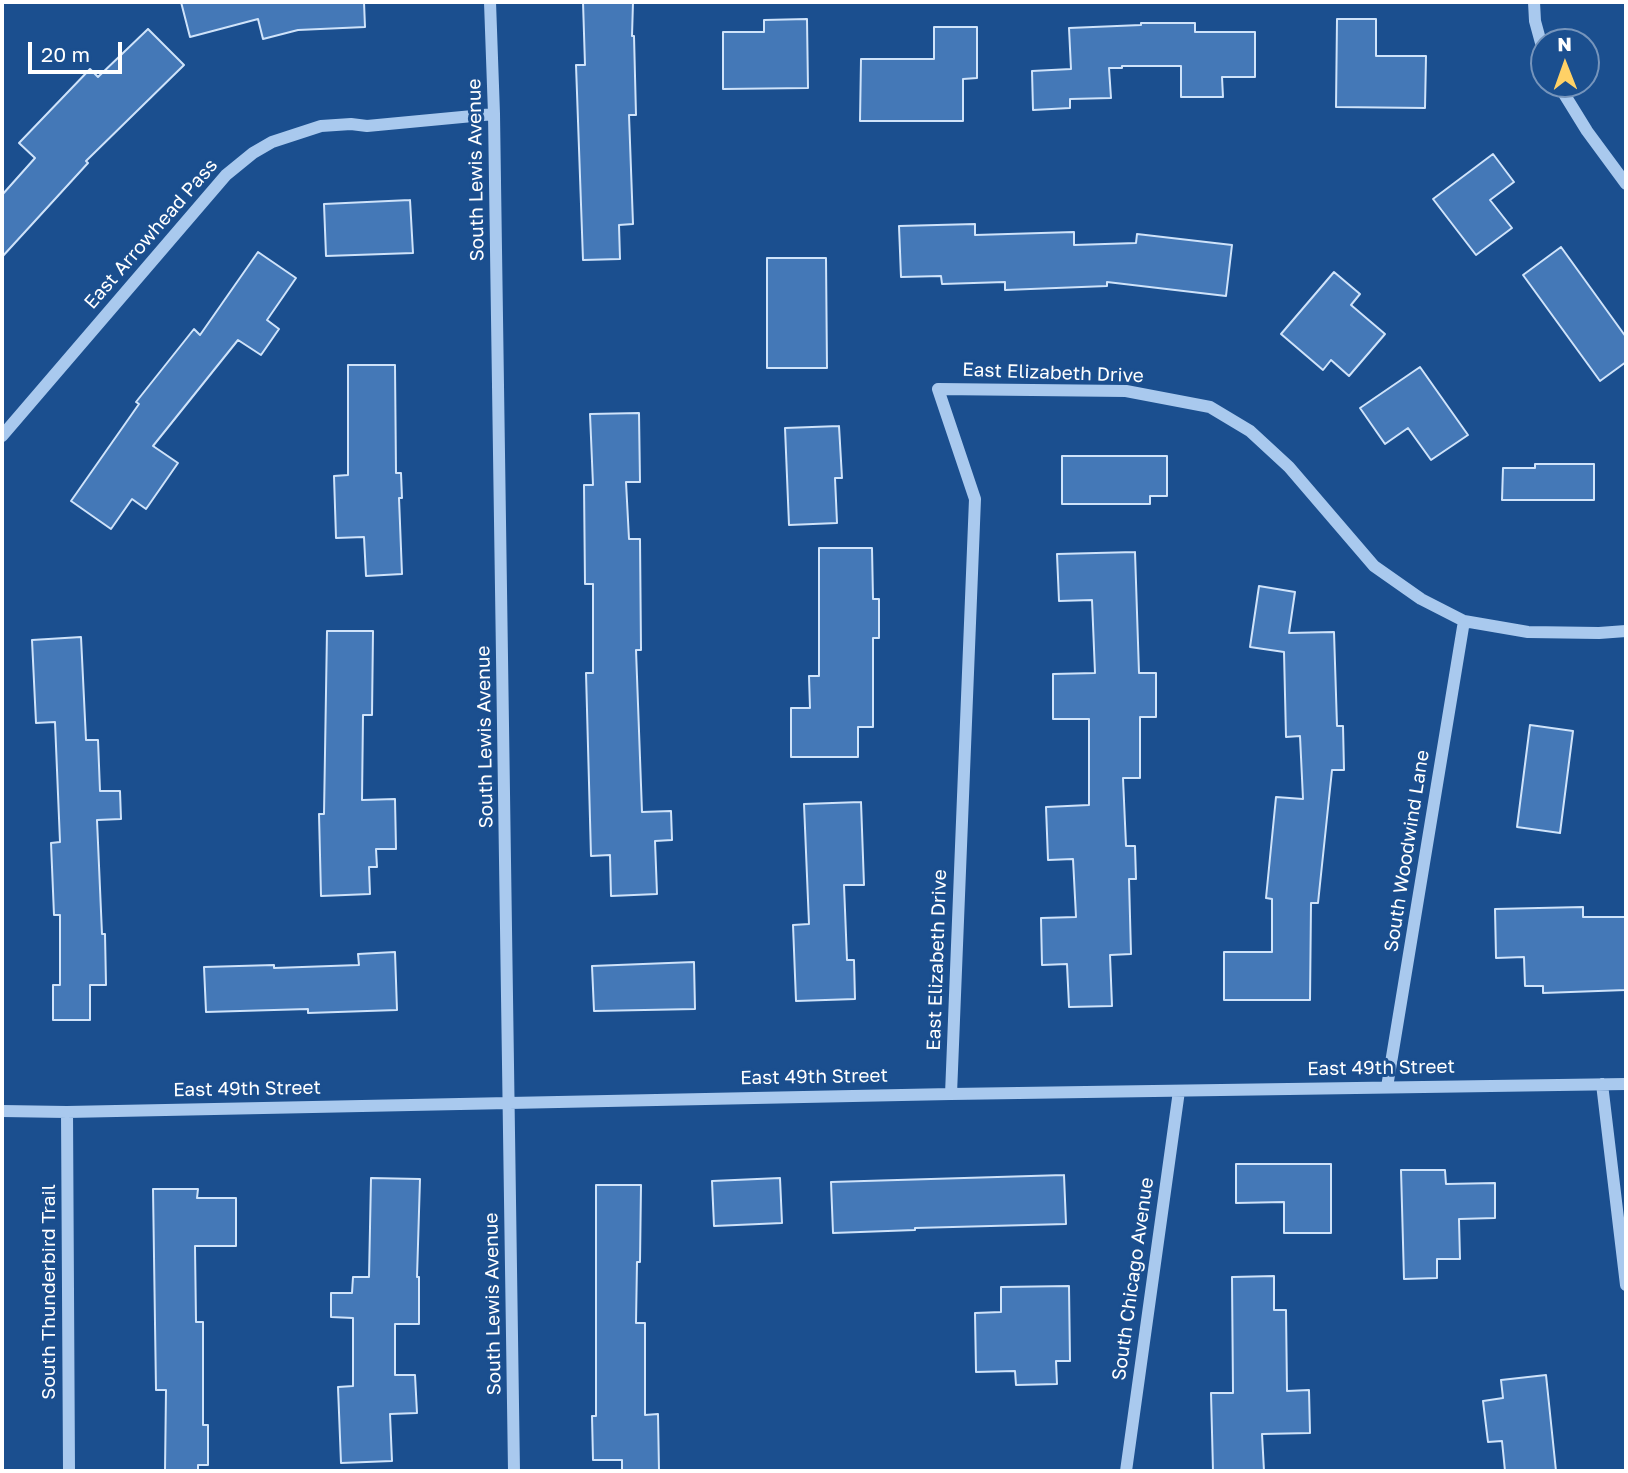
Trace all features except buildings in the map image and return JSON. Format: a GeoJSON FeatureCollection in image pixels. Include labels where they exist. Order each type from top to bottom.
{"type":"FeatureCollection","features":[{"type":"Feature","properties":{"kind":"street","name":"South Lewis Avenue"},"geometry":{"type":"LineString","coordinates":[[490,2],[494,114],[514,1471]]}},
{"type":"Feature","properties":{"kind":"street"},"geometry":{"type":"LineString","coordinates":[[1534,2],[1537,28]]}},
{"type":"Feature","properties":{"kind":"street"},"geometry":{"type":"LineString","coordinates":[[1567,98],[1626,184]]}},
{"type":"Feature","properties":{"kind":"street","name":"East Arrowhead Pass"},"geometry":{"type":"LineString","coordinates":[[2,436],[226,175],[253,153],[272,142],[321,127],[351,124],[367,126],[494,114]]}},
{"type":"Feature","properties":{"kind":"street","name":"East Elizabeth Drive"},"geometry":{"type":"LineString","coordinates":[[951,1094],[975,499],[938,389],[1126,391],[1210,407],[1250,431],[1289,467],[1374,566],[1421,598],[1464,621],[1528,632],[1626,631]]}},
{"type":"Feature","properties":{"kind":"street","name":"South Woodwind Lane"},"geometry":{"type":"LineString","coordinates":[[1387,1087],[1464,621]]}},
{"type":"Feature","properties":{"kind":"street"},"geometry":{"type":"LineString","coordinates":[[1602,1084],[1626,1285]]}},
{"type":"Feature","properties":{"kind":"street","name":"East 49th Street"},"geometry":{"type":"LineString","coordinates":[[2,1111],[1626,1084]]}},
{"type":"Feature","properties":{"kind":"street","name":"South Chicago Avenue"},"geometry":{"type":"LineString","coordinates":[[1126,1471],[1179,1091]]}},
{"type":"Feature","properties":{"kind":"street","name":"South Thunderbird Trail"},"geometry":{"type":"LineString","coordinates":[[66,1112],[69,1471]]}}]}
